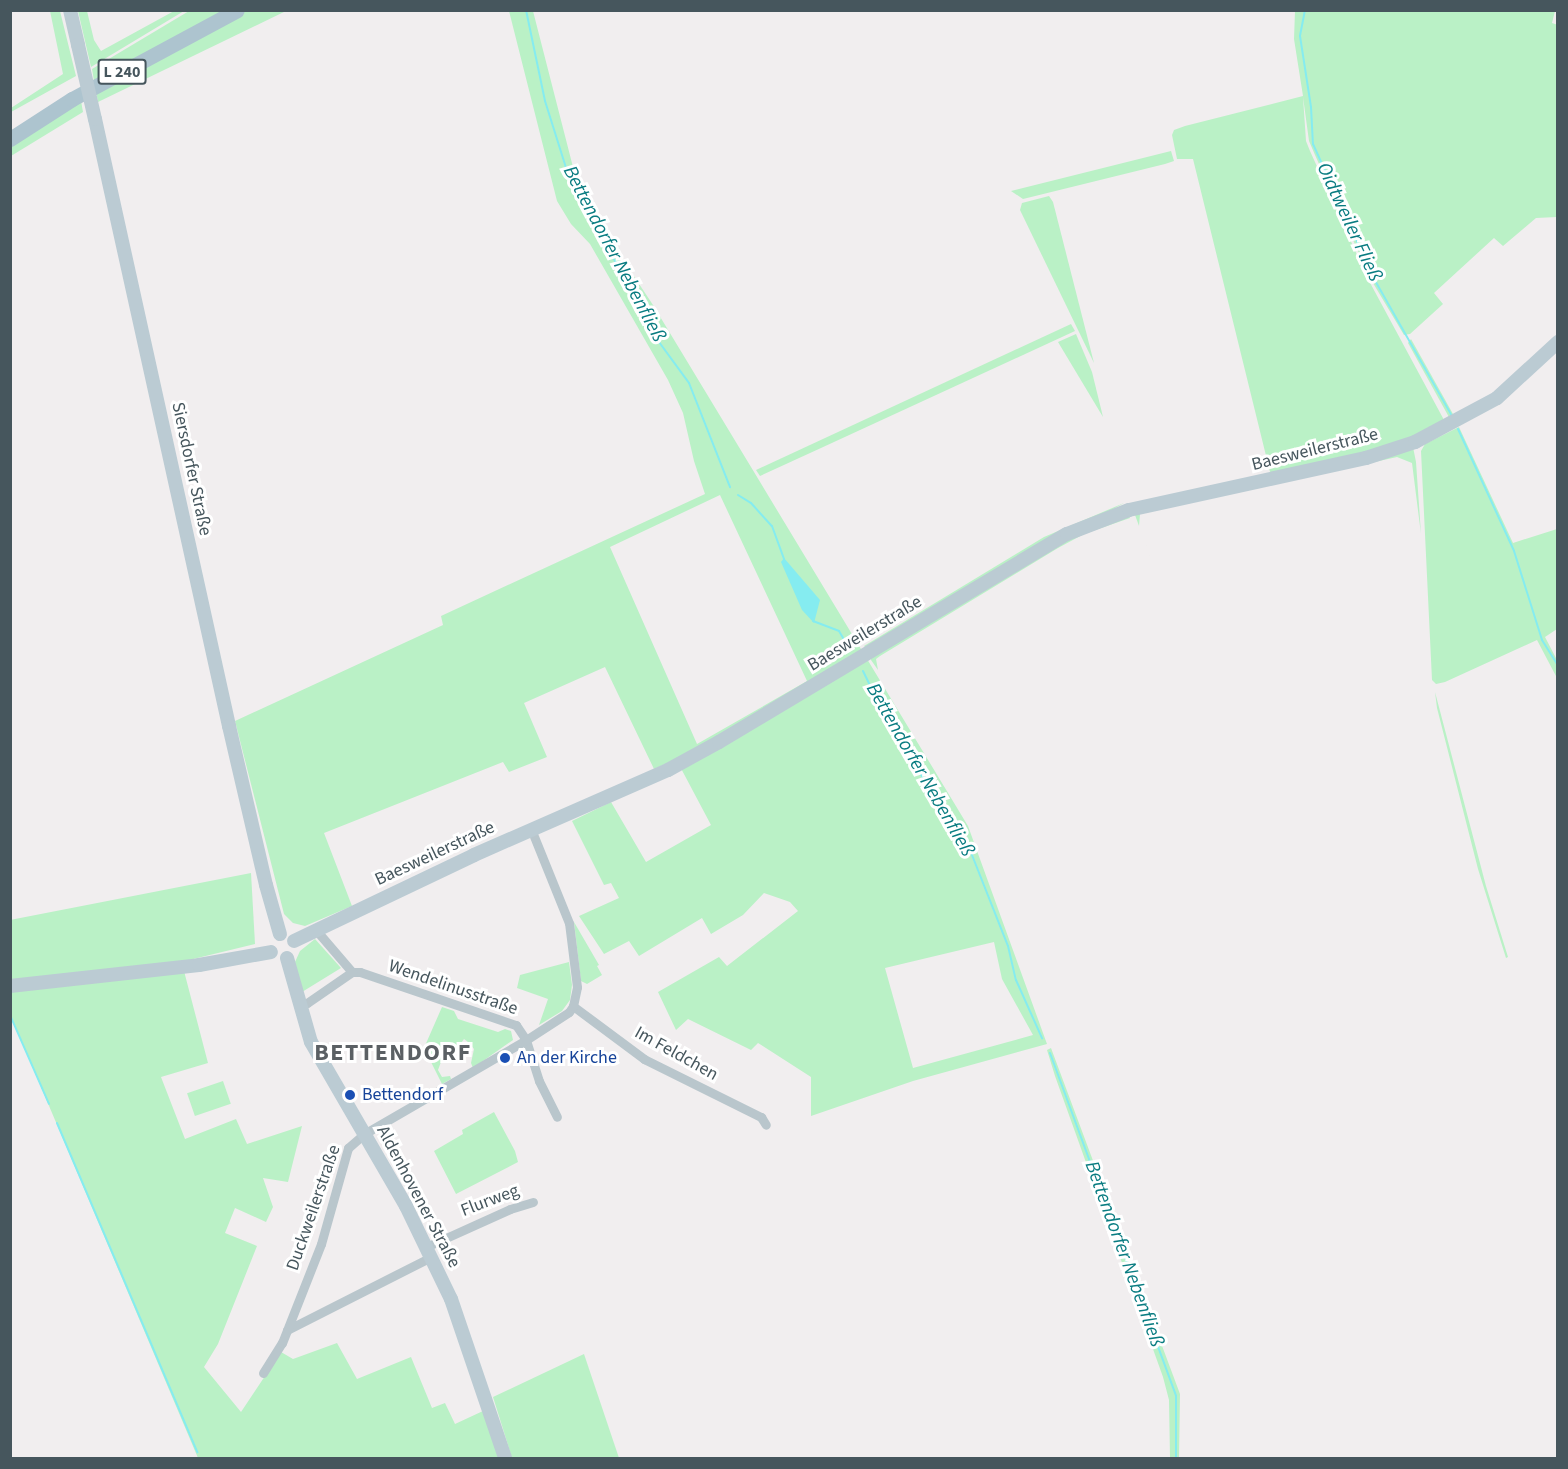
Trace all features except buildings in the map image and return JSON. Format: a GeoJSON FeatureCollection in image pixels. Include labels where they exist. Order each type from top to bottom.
{"type":"FeatureCollection","features":[{"type":"Feature","properties":{"kind":"main road","name":"L 240"},"geometry":{"type":"LineString","coordinates":[[10,139],[72,99],[237,10]]}},
{"type":"Feature","properties":{"kind":"street","name":"Siersdorfer Straße"},"geometry":{"type":"LineString","coordinates":[[70,10],[235,749],[280,934]]}},
{"type":"Feature","properties":{"kind":"street","name":"Baesweilerstraße"},"geometry":{"type":"LineString","coordinates":[[294,941],[531,829],[668,770],[719,742],[1042,547],[1093,522],[1130,510],[1366,458],[1415,442],[1497,398],[1557,342]]}},
{"type":"Feature","properties":{"kind":"street"},"geometry":{"type":"LineString","coordinates":[[364,1134],[526,1040],[569,1012],[573,1006],[577,987],[569,923],[531,829]]}},
{"type":"Feature","properties":{"kind":"street"},"geometry":{"type":"LineString","coordinates":[[299,1005],[307,1003],[352,972],[316,930]]}},
{"type":"Feature","properties":{"kind":"street"},"geometry":{"type":"LineString","coordinates":[[280,934],[290,936],[294,941],[294,951],[287,958],[278,958],[271,952],[271,941],[280,934]]}},
{"type":"Feature","properties":{"kind":"street"},"geometry":{"type":"LineString","coordinates":[[10,986],[199,965],[271,952]]}},
{"type":"Feature","properties":{"kind":"street","name":"Aldenhovener Straße"},"geometry":{"type":"LineString","coordinates":[[287,958],[311,1042],[364,1134],[451,1299],[505,1458]]}},
{"type":"Feature","properties":{"kind":"street","name":"Wendelinusstraße"},"geometry":{"type":"LineString","coordinates":[[352,972],[360,972],[516,1025],[526,1040],[539,1081],[557,1117]]}},
{"type":"Feature","properties":{"kind":"street","name":"Im Feldchen"},"geometry":{"type":"LineString","coordinates":[[573,1006],[644,1059],[761,1117],[766,1125]]}},
{"type":"Feature","properties":{"kind":"street","name":"Duckweilerstraße"},"geometry":{"type":"LineString","coordinates":[[263,1372],[282,1343],[321,1244],[348,1148],[364,1134]]}},
{"type":"Feature","properties":{"kind":"street","name":"Flurweg"},"geometry":{"type":"LineString","coordinates":[[428,1252],[510,1209],[534,1202]]}},
{"type":"Feature","properties":{"kind":"street"},"geometry":{"type":"LineString","coordinates":[[287,1330],[428,1252]]}},
{"type":"Feature","properties":{"kind":"green space"},"geometry":{"type":"Polygon","coordinates":[[[50,11],[60,11],[76,76],[11,112],[11,108],[63,74],[50,11]]]}},
{"type":"Feature","properties":{"kind":"green space"},"geometry":{"type":"Polygon","coordinates":[[[78,11],[87,11],[94,40],[101,51],[174,11],[184,11],[91,67],[78,11]]]}},
{"type":"Feature","properties":{"kind":"green space"},"geometry":{"type":"Polygon","coordinates":[[[189,11],[223,11],[94,81],[92,69],[189,11]]]}},
{"type":"Feature","properties":{"kind":"green space"},"geometry":{"type":"Polygon","coordinates":[[[246,11],[286,11],[98,102],[96,91],[246,11]]]}},
{"type":"Feature","properties":{"kind":"green space"},"geometry":{"type":"Polygon","coordinates":[[[509,11],[533,11],[574,171],[608,237],[653,305],[968,826],[1047,1044],[913,1081],[811,1116],[811,1077],[758,1043],[751,1050],[688,1019],[676,1030],[658,992],[719,957],[727,966],[798,911],[790,902],[764,893],[743,915],[711,934],[702,918],[639,956],[629,941],[604,954],[579,916],[619,898],[611,883],[604,885],[572,821],[611,802],[646,862],[711,825],[676,759],[654,769],[605,667],[524,703],[547,757],[509,772],[503,762],[324,833],[352,906],[305,926],[293,923],[284,914],[235,721],[443,625],[441,616],[705,494],[694,461],[683,413],[668,380],[590,244],[571,224],[557,201],[509,11]],[[720,495],[610,547],[697,744],[807,681],[720,495]],[[994,942],[885,968],[913,1068],[1033,1035],[1002,979],[994,942]]]}},
{"type":"Feature","properties":{"kind":"green space"},"geometry":{"type":"Polygon","coordinates":[[[1295,11],[1555,11],[1552,23],[1558,25],[1557,217],[1536,218],[1503,246],[1494,238],[1434,293],[1443,304],[1410,334],[1404,335],[1370,278],[1309,141],[1303,97],[1306,141],[1310,151],[1368,279],[1444,420],[1399,443],[1271,476],[1193,159],[1177,159],[1172,135],[1174,130],[1185,126],[1303,96],[1294,39],[1295,11]]]}},
{"type":"Feature","properties":{"kind":"green space"},"geometry":{"type":"Polygon","coordinates":[[[81,101],[83,112],[11,156],[11,147],[81,101]]]}},
{"type":"Feature","properties":{"kind":"green space"},"geometry":{"type":"Polygon","coordinates":[[[1171,151],[1174,161],[1165,164],[1023,199],[1011,191],[1171,151]]]}},
{"type":"Feature","properties":{"kind":"green space"},"geometry":{"type":"Polygon","coordinates":[[[1049,196],[1053,202],[1094,363],[1020,210],[1022,203],[1049,196]]]}},
{"type":"Feature","properties":{"kind":"green space"},"geometry":{"type":"Polygon","coordinates":[[[1071,324],[1075,331],[760,476],[756,470],[1071,324]]]}},
{"type":"Feature","properties":{"kind":"green space"},"geometry":{"type":"Polygon","coordinates":[[[1076,334],[1092,372],[1103,417],[1058,342],[1076,334]]]}},
{"type":"Feature","properties":{"kind":"green space"},"geometry":{"type":"Polygon","coordinates":[[[1411,339],[1453,414],[1450,419],[1408,343],[1411,339]]]}},
{"type":"Feature","properties":{"kind":"green space"},"geometry":{"type":"Polygon","coordinates":[[[1459,427],[1513,543],[1557,529],[1557,629],[1545,637],[1557,660],[1557,678],[1537,640],[1445,682],[1436,684],[1432,680],[1421,451],[1425,444],[1459,427]]]}},
{"type":"Feature","properties":{"kind":"green space"},"geometry":{"type":"Polygon","coordinates":[[[1413,447],[1421,534],[1412,463],[1397,457],[1140,514],[1139,526],[1135,515],[1413,447]]]}},
{"type":"Feature","properties":{"kind":"green space"},"geometry":{"type":"Polygon","coordinates":[[[1124,503],[866,648],[864,646],[1044,537],[1124,503]]]}},
{"type":"Feature","properties":{"kind":"green space"},"geometry":{"type":"Polygon","coordinates":[[[1128,514],[1130,518],[1084,534],[1058,548],[880,656],[876,659],[878,670],[871,660],[871,657],[1053,546],[1128,514]]]}},
{"type":"Feature","properties":{"kind":"green space"},"geometry":{"type":"Polygon","coordinates":[[[1435,692],[1486,886],[1508,957],[1506,958],[1478,869],[1437,708],[1435,692]]]}},
{"type":"Feature","properties":{"kind":"green space"},"geometry":{"type":"Polygon","coordinates":[[[251,873],[255,944],[185,961],[11,980],[10,920],[251,873]]]}},
{"type":"Feature","properties":{"kind":"green space"},"geometry":{"type":"Polygon","coordinates":[[[574,922],[599,965],[597,966],[602,975],[587,984],[581,981],[574,922]]]}},
{"type":"Feature","properties":{"kind":"green space"},"geometry":{"type":"Polygon","coordinates":[[[315,939],[341,968],[302,992],[295,962],[300,951],[315,939]]]}},
{"type":"Feature","properties":{"kind":"green space"},"geometry":{"type":"Polygon","coordinates":[[[569,962],[572,985],[570,1000],[562,1011],[539,1025],[548,999],[517,988],[520,975],[569,962]]]}},
{"type":"Feature","properties":{"kind":"green space"},"geometry":{"type":"Polygon","coordinates":[[[184,971],[208,1063],[161,1077],[185,1139],[236,1119],[247,1144],[302,1126],[288,1182],[263,1178],[273,1207],[266,1222],[235,1208],[225,1233],[257,1246],[218,1344],[204,1367],[241,1412],[281,1352],[293,1359],[337,1343],[357,1379],[411,1357],[432,1408],[445,1403],[455,1424],[483,1411],[499,1458],[198,1458],[11,1016],[10,990],[184,971]]]}},
{"type":"Feature","properties":{"kind":"green space"},"geometry":{"type":"Polygon","coordinates":[[[442,1007],[454,1011],[458,1019],[498,1032],[505,1029],[511,1031],[513,1040],[473,1068],[471,1063],[474,1049],[468,1042],[464,1039],[459,1046],[448,1043],[438,1070],[442,1077],[450,1076],[451,1079],[442,1084],[424,1048],[442,1007]]]}},
{"type":"Feature","properties":{"kind":"green space"},"geometry":{"type":"Polygon","coordinates":[[[1051,1048],[1180,1394],[1179,1458],[1170,1458],[1169,1400],[1163,1377],[1055,1076],[1047,1050],[1051,1048]]]}},
{"type":"Feature","properties":{"kind":"green space"},"geometry":{"type":"Polygon","coordinates":[[[223,1081],[231,1104],[195,1116],[187,1093],[223,1081]]]}},
{"type":"Feature","properties":{"kind":"green space"},"geometry":{"type":"Polygon","coordinates":[[[494,1112],[515,1151],[518,1162],[456,1194],[434,1151],[463,1134],[462,1130],[494,1112]]]}},
{"type":"Feature","properties":{"kind":"green space"},"geometry":{"type":"Polygon","coordinates":[[[584,1354],[619,1458],[512,1458],[493,1397],[584,1354]]]}},
{"type":"Feature","properties":{"kind":"water"},"geometry":{"type":"Polygon","coordinates":[[[784,558],[820,600],[814,623],[802,610],[781,562],[784,558]]]}},
{"type":"Feature","properties":{"kind":"waterway","name":"Bettendorfer Nebenfließ"},"geometry":{"type":"LineString","coordinates":[[526,10],[545,101],[568,174],[659,342],[689,383],[730,487]]}},
{"type":"Feature","properties":{"kind":"waterway","name":"Oidtweiler Fließ"},"geometry":{"type":"LineString","coordinates":[[1305,10],[1300,36],[1311,107],[1313,144],[1373,277],[1452,416]]}},
{"type":"Feature","properties":{"kind":"waterway","name":"Oidtweiler Fließ"},"geometry":{"type":"LineString","coordinates":[[1458,429],[1514,551],[1542,640],[1558,666]]}},
{"type":"Feature","properties":{"kind":"waterway","name":"Bettendorfer Nebenfließ"},"geometry":{"type":"LineString","coordinates":[[738,495],[751,503],[772,526],[784,559]]}},
{"type":"Feature","properties":{"kind":"waterway","name":"Bettendorfer Nebenfließ"},"geometry":{"type":"LineString","coordinates":[[813,621],[839,631],[849,648]]}},
{"type":"Feature","properties":{"kind":"waterway","name":"Bettendorfer Nebenfließ"},"geometry":{"type":"LineString","coordinates":[[863,671],[879,704],[891,714],[905,750],[970,850],[1008,946],[1016,980],[1042,1038]]}},
{"type":"Feature","properties":{"kind":"waterway"},"geometry":{"type":"LineString","coordinates":[[10,1015],[49,1104]]}},
{"type":"Feature","properties":{"kind":"waterway","name":"Bettendorfer Nebenfließ"},"geometry":{"type":"LineString","coordinates":[[1050,1053],[1176,1396],[1176,1458]]}},
{"type":"Feature","properties":{"kind":"waterway"},"geometry":{"type":"LineString","coordinates":[[57,1123],[197,1452]]}},
{"type":"Feature","properties":{"kind":"place","name":"An der Kirche"},"geometry":{"type":"Point","coordinates":[505,1058]}},
{"type":"Feature","properties":{"kind":"place","name":"Bettendorf"},"geometry":{"type":"Point","coordinates":[350,1095]}},
{"type":"Feature","properties":{"kind":"district","name":"BETTENDORF"},"geometry":{"type":"Point","coordinates":[393,1053]}}]}
